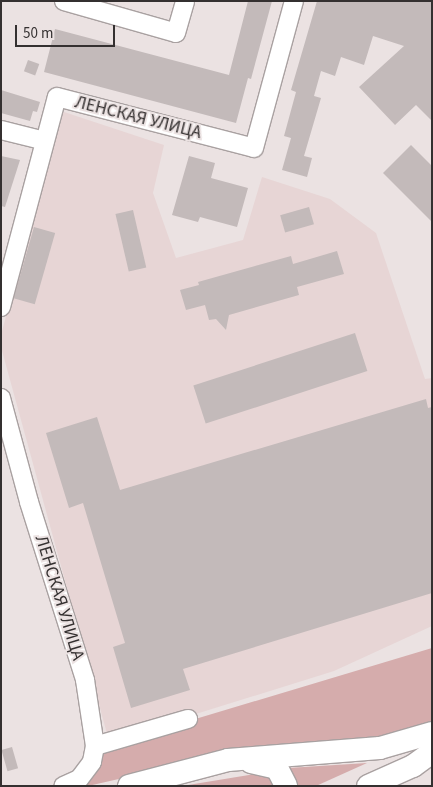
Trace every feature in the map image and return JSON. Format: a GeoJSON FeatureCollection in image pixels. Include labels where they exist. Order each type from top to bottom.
{"type":"FeatureCollection","features":[{"type":"Feature","properties":{"kind":"main road"},"geometry":{"type":"LineString","coordinates":[[129,786],[228,760],[380,748],[432,733]]}},
{"type":"Feature","properties":{"kind":"main road"},"geometry":{"type":"LineString","coordinates":[[368,786],[413,766],[432,752]]}},
{"type":"Feature","properties":{"kind":"main road"},"geometry":{"type":"LineString","coordinates":[[228,760],[272,766],[282,772],[286,786]]}},
{"type":"Feature","properties":{"kind":"street"},"geometry":{"type":"LineString","coordinates":[[64,1],[176,33],[185,1]]}},
{"type":"Feature","properties":{"kind":"street","name":"ЛЕНСКАЯ УЛИЦА"},"geometry":{"type":"LineString","coordinates":[[1,307],[57,97],[254,148],[294,1]]}},
{"type":"Feature","properties":{"kind":"street"},"geometry":{"type":"LineString","coordinates":[[1,130],[45,141]]}},
{"type":"Feature","properties":{"kind":"street","name":"ЛЕНСКАЯ УЛИЦА"},"geometry":{"type":"LineString","coordinates":[[1,398],[29,502],[85,680],[95,746],[92,762],[79,779],[63,786]]}},
{"type":"Feature","properties":{"kind":"street"},"geometry":{"type":"LineString","coordinates":[[95,746],[188,719]]}},
{"type":"Feature","properties":{"kind":"shaded area"},"geometry":{"type":"Polygon","coordinates":[[[61,111],[164,145],[153,193],[176,258],[243,240],[262,177],[330,199],[376,233],[425,379],[432,378],[432,626],[334,671],[109,741],[1,347],[1,335],[61,111]]]}},
{"type":"Feature","properties":{"kind":"shaded area"},"geometry":{"type":"Polygon","coordinates":[[[432,648],[432,722],[380,743],[224,755],[88,786],[73,786],[99,748],[432,648]]]}},
{"type":"Feature","properties":{"kind":"shaded area"},"geometry":{"type":"Polygon","coordinates":[[[367,763],[316,786],[295,786],[288,768],[367,763]]]}},
{"type":"Feature","properties":{"kind":"shaded area"},"geometry":{"type":"Polygon","coordinates":[[[255,774],[269,775],[278,786],[182,786],[255,774]]]}},
{"type":"Feature","properties":{"kind":"building"},"geometry":{"type":"Polygon","coordinates":[[[248,1],[272,1],[251,79],[248,78],[236,123],[44,72],[55,29],[229,75],[248,1]]]}},
{"type":"Feature","properties":{"kind":"building"},"geometry":{"type":"Polygon","coordinates":[[[317,1],[432,1],[432,121],[416,105],[395,125],[359,87],[404,46],[373,36],[364,65],[341,57],[335,76],[321,71],[314,96],[321,98],[304,156],[312,158],[307,177],[282,170],[291,138],[284,136],[296,92],[291,90],[317,1]]]}},
{"type":"Feature","properties":{"kind":"building"},"geometry":{"type":"Polygon","coordinates":[[[28,60],[39,64],[35,75],[24,71],[28,60]]]}},
{"type":"Feature","properties":{"kind":"building"},"geometry":{"type":"Polygon","coordinates":[[[1,90],[40,102],[37,112],[33,111],[30,121],[1,113],[1,90]]]}},
{"type":"Feature","properties":{"kind":"building"},"geometry":{"type":"Polygon","coordinates":[[[411,145],[432,166],[432,222],[383,173],[411,145]]]}},
{"type":"Feature","properties":{"kind":"building"},"geometry":{"type":"Polygon","coordinates":[[[1,156],[20,160],[5,207],[1,206],[1,156]]]}},
{"type":"Feature","properties":{"kind":"building"},"geometry":{"type":"Polygon","coordinates":[[[189,156],[215,163],[211,178],[248,188],[237,227],[200,217],[198,222],[172,215],[189,156]]]}},
{"type":"Feature","properties":{"kind":"building"},"geometry":{"type":"Polygon","coordinates":[[[309,207],[314,224],[285,233],[280,215],[309,207]]]}},
{"type":"Feature","properties":{"kind":"building"},"geometry":{"type":"Polygon","coordinates":[[[133,210],[146,267],[129,272],[115,214],[133,210]]]}},
{"type":"Feature","properties":{"kind":"building"},"geometry":{"type":"Polygon","coordinates":[[[34,227],[55,233],[35,304],[14,298],[34,227]]]}},
{"type":"Feature","properties":{"kind":"building"},"geometry":{"type":"Polygon","coordinates":[[[337,251],[344,274],[297,287],[299,295],[229,315],[226,330],[216,319],[209,320],[205,305],[186,310],[180,290],[199,285],[198,282],[291,256],[293,264],[337,251]]]}},
{"type":"Feature","properties":{"kind":"building"},"geometry":{"type":"Polygon","coordinates":[[[355,333],[367,371],[206,424],[193,386],[355,333]]]}},
{"type":"Feature","properties":{"kind":"building"},"geometry":{"type":"Polygon","coordinates":[[[426,399],[428,408],[432,407],[432,593],[183,669],[190,690],[131,708],[113,647],[125,643],[83,503],[69,508],[46,433],[97,417],[120,490],[426,399]]]}},
{"type":"Feature","properties":{"kind":"building"},"geometry":{"type":"Polygon","coordinates":[[[12,747],[18,768],[7,771],[1,750],[12,747]]]}}]}
